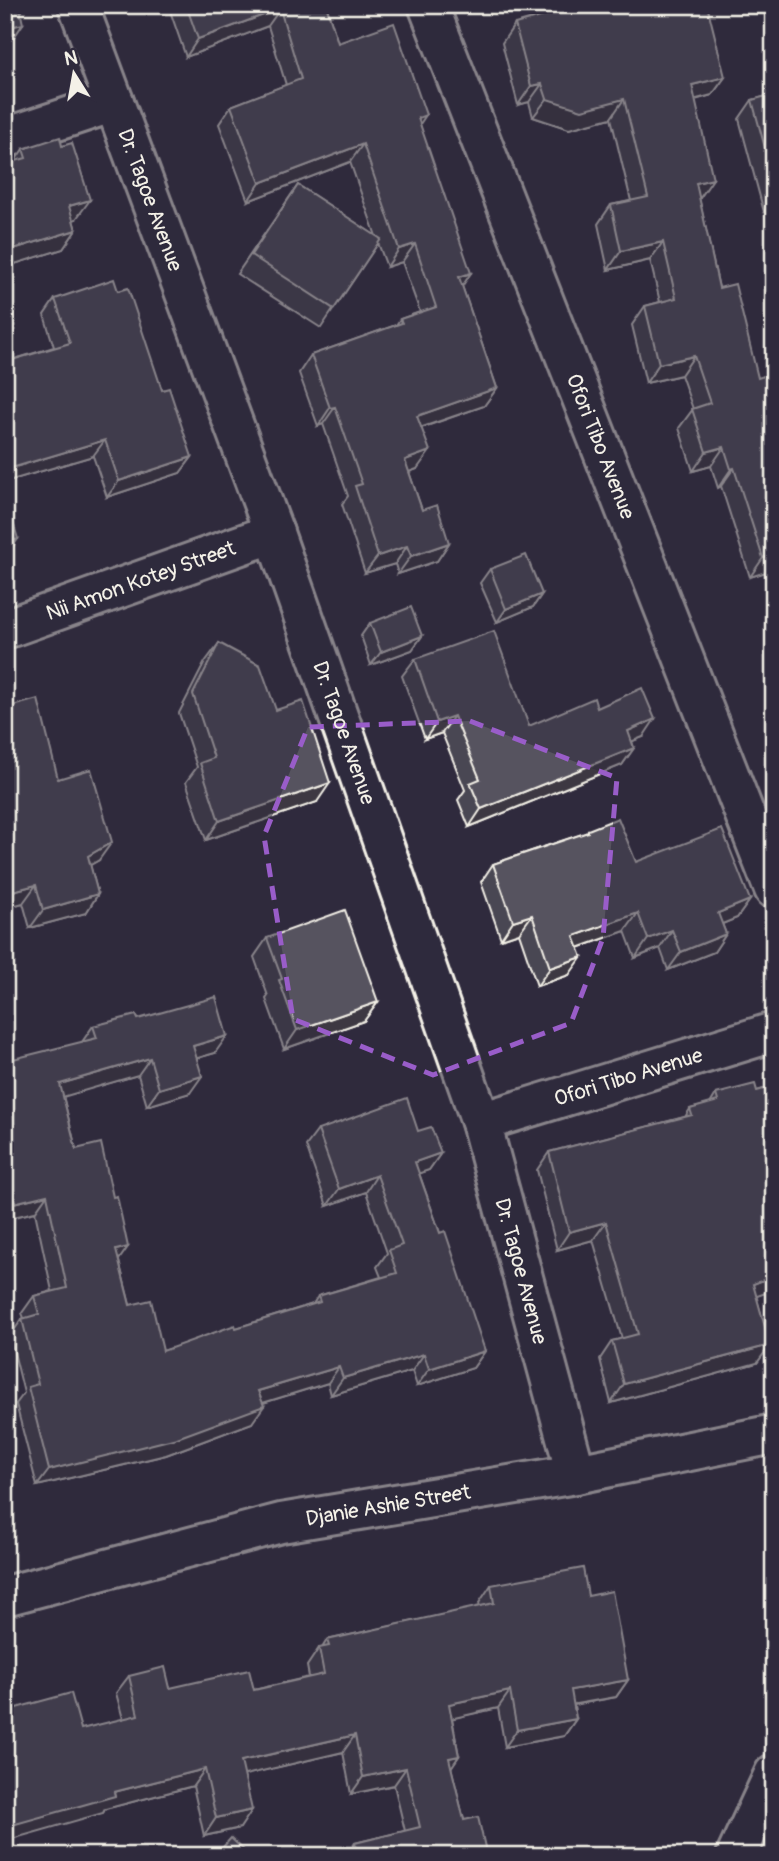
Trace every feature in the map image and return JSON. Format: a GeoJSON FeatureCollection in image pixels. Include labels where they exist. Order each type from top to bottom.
{"type":"FeatureCollection","features":[{"type":"Feature","properties":{"kind":"street","name":"Dr. Tagoe Avenue"},"geometry":{"type":"LineString","coordinates":[[78,5],[274,533],[481,1122],[576,1474]]}},
{"type":"Feature","properties":{"kind":"street","name":"Ofori Tibo Avenue"},"geometry":{"type":"LineString","coordinates":[[428,5],[774,889]]}},
{"type":"Feature","properties":{"kind":"street"},"geometry":{"type":"LineString","coordinates":[[5,138],[114,102]]}},
{"type":"Feature","properties":{"kind":"street","name":"Nii Amon Kotey Street"},"geometry":{"type":"LineString","coordinates":[[5,629],[274,533]]}},
{"type":"Feature","properties":{"kind":"street","name":"Ofori Tibo Avenue"},"geometry":{"type":"LineString","coordinates":[[481,1122],[774,1032]]}},
{"type":"Feature","properties":{"kind":"street","name":"Djanie Ashie Street"},"geometry":{"type":"LineString","coordinates":[[5,1596],[281,1523],[576,1474],[774,1434]]}},
{"type":"Feature","properties":{"kind":"street"},"geometry":{"type":"LineString","coordinates":[[736,1856],[774,1774]]}},
{"type":"Feature","properties":{"kind":"highlighted area"},"geometry":{"type":"Polygon","coordinates":[[[470,721],[617,778],[603,938],[571,1023],[433,1075],[293,1019],[264,836],[308,727],[470,721]]]}},
{"type":"Feature","properties":{"kind":"building"},"geometry":{"type":"Polygon","coordinates":[[[5,5],[19,5],[23,24],[5,28],[5,5]]]}},
{"type":"Feature","properties":{"kind":"building"},"geometry":{"type":"Polygon","coordinates":[[[186,5],[326,5],[338,43],[394,23],[426,115],[418,118],[471,273],[459,277],[497,388],[417,416],[430,451],[405,460],[422,510],[437,505],[449,543],[411,556],[407,546],[378,556],[355,486],[362,484],[335,407],[330,408],[311,355],[402,323],[400,319],[436,307],[415,244],[399,249],[363,144],[260,183],[231,106],[301,79],[280,9],[198,39],[186,5]]]}},
{"type":"Feature","properties":{"kind":"building"},"geometry":{"type":"Polygon","coordinates":[[[583,5],[707,5],[725,77],[692,85],[713,179],[696,183],[719,288],[735,284],[758,378],[770,374],[774,385],[774,555],[763,558],[734,468],[731,469],[724,447],[706,452],[692,409],[710,403],[694,356],[659,364],[645,306],[676,298],[663,242],[621,251],[611,205],[648,197],[624,99],[582,110],[547,99],[542,84],[531,86],[515,24],[583,5]]]}},
{"type":"Feature","properties":{"kind":"building"},"geometry":{"type":"Polygon","coordinates":[[[774,94],[774,181],[752,100],[774,94]]]}},
{"type":"Feature","properties":{"kind":"building"},"geometry":{"type":"Polygon","coordinates":[[[60,137],[62,146],[72,143],[90,200],[69,206],[76,230],[10,250],[5,234],[5,164],[26,158],[23,149],[60,137]]]}},
{"type":"Feature","properties":{"kind":"building"},"geometry":{"type":"Polygon","coordinates":[[[298,185],[381,239],[334,309],[251,255],[298,185]]]}},
{"type":"Feature","properties":{"kind":"building"},"geometry":{"type":"Polygon","coordinates":[[[114,279],[118,291],[128,288],[162,390],[169,388],[192,457],[119,481],[105,440],[5,470],[5,362],[70,343],[55,299],[114,279]]]}},
{"type":"Feature","properties":{"kind":"building"},"geometry":{"type":"Polygon","coordinates":[[[5,495],[18,539],[5,543],[5,495]]]}},
{"type":"Feature","properties":{"kind":"building"},"geometry":{"type":"Polygon","coordinates":[[[526,555],[542,594],[506,609],[490,569],[526,555]]]}},
{"type":"Feature","properties":{"kind":"building"},"geometry":{"type":"Polygon","coordinates":[[[411,607],[422,636],[381,652],[370,623],[411,607]]]}},
{"type":"Feature","properties":{"kind":"building"},"geometry":{"type":"Polygon","coordinates":[[[494,631],[529,726],[594,698],[597,708],[642,688],[655,719],[628,731],[634,748],[481,809],[470,783],[480,779],[454,716],[437,722],[415,659],[494,631]]]}},
{"type":"Feature","properties":{"kind":"building"},"geometry":{"type":"Polygon","coordinates":[[[219,643],[260,665],[276,710],[303,701],[330,783],[219,821],[200,763],[214,758],[193,694],[219,643]]]}},
{"type":"Feature","properties":{"kind":"building"},"geometry":{"type":"Polygon","coordinates":[[[38,699],[58,779],[91,769],[112,842],[88,856],[98,894],[43,910],[36,885],[5,893],[5,708],[38,699]]]}},
{"type":"Feature","properties":{"kind":"building"},"geometry":{"type":"Polygon","coordinates":[[[618,818],[636,862],[722,829],[750,900],[718,913],[726,934],[681,952],[672,930],[648,939],[638,913],[574,936],[582,957],[550,968],[532,915],[513,921],[493,864],[588,832],[618,818]]]}},
{"type":"Feature","properties":{"kind":"building"},"geometry":{"type":"Polygon","coordinates":[[[345,910],[378,1002],[297,1030],[267,938],[345,910]]]}},
{"type":"Feature","properties":{"kind":"building"},"geometry":{"type":"Polygon","coordinates":[[[216,997],[227,1036],[193,1046],[202,1076],[159,1089],[150,1058],[60,1084],[76,1149],[101,1143],[113,1197],[117,1196],[128,1247],[116,1250],[130,1305],[151,1300],[163,1351],[235,1325],[236,1328],[320,1302],[318,1296],[397,1273],[389,1250],[402,1245],[377,1175],[339,1189],[318,1130],[407,1098],[418,1131],[431,1127],[441,1153],[415,1162],[440,1233],[445,1231],[485,1351],[429,1369],[424,1354],[343,1378],[339,1367],[258,1391],[264,1406],[177,1438],[49,1470],[28,1387],[38,1384],[22,1319],[39,1314],[34,1296],[67,1288],[47,1195],[5,1205],[5,1061],[97,1038],[93,1026],[136,1015],[138,1019],[216,997]]]}},
{"type":"Feature","properties":{"kind":"building"},"geometry":{"type":"Polygon","coordinates":[[[755,1084],[757,1091],[774,1086],[774,1276],[753,1284],[770,1345],[624,1384],[612,1341],[638,1334],[606,1222],[569,1232],[549,1152],[692,1115],[690,1109],[718,1101],[716,1094],[755,1084]]]}},
{"type":"Feature","properties":{"kind":"building"},"geometry":{"type":"Polygon","coordinates":[[[583,1568],[588,1596],[612,1591],[628,1680],[571,1690],[576,1719],[517,1730],[510,1691],[449,1704],[459,1756],[449,1758],[464,1820],[478,1817],[487,1856],[358,1856],[355,1843],[420,1827],[406,1768],[363,1777],[355,1735],[241,1761],[252,1810],[216,1818],[205,1769],[114,1792],[115,1796],[5,1827],[5,1711],[71,1693],[81,1729],[138,1715],[129,1676],[165,1667],[170,1688],[249,1670],[254,1690],[324,1674],[319,1648],[329,1646],[327,1640],[494,1603],[491,1585],[583,1568]]]}},
{"type":"Feature","properties":{"kind":"building"},"geometry":{"type":"Polygon","coordinates":[[[231,1838],[250,1856],[215,1856],[231,1838]]]}}]}
